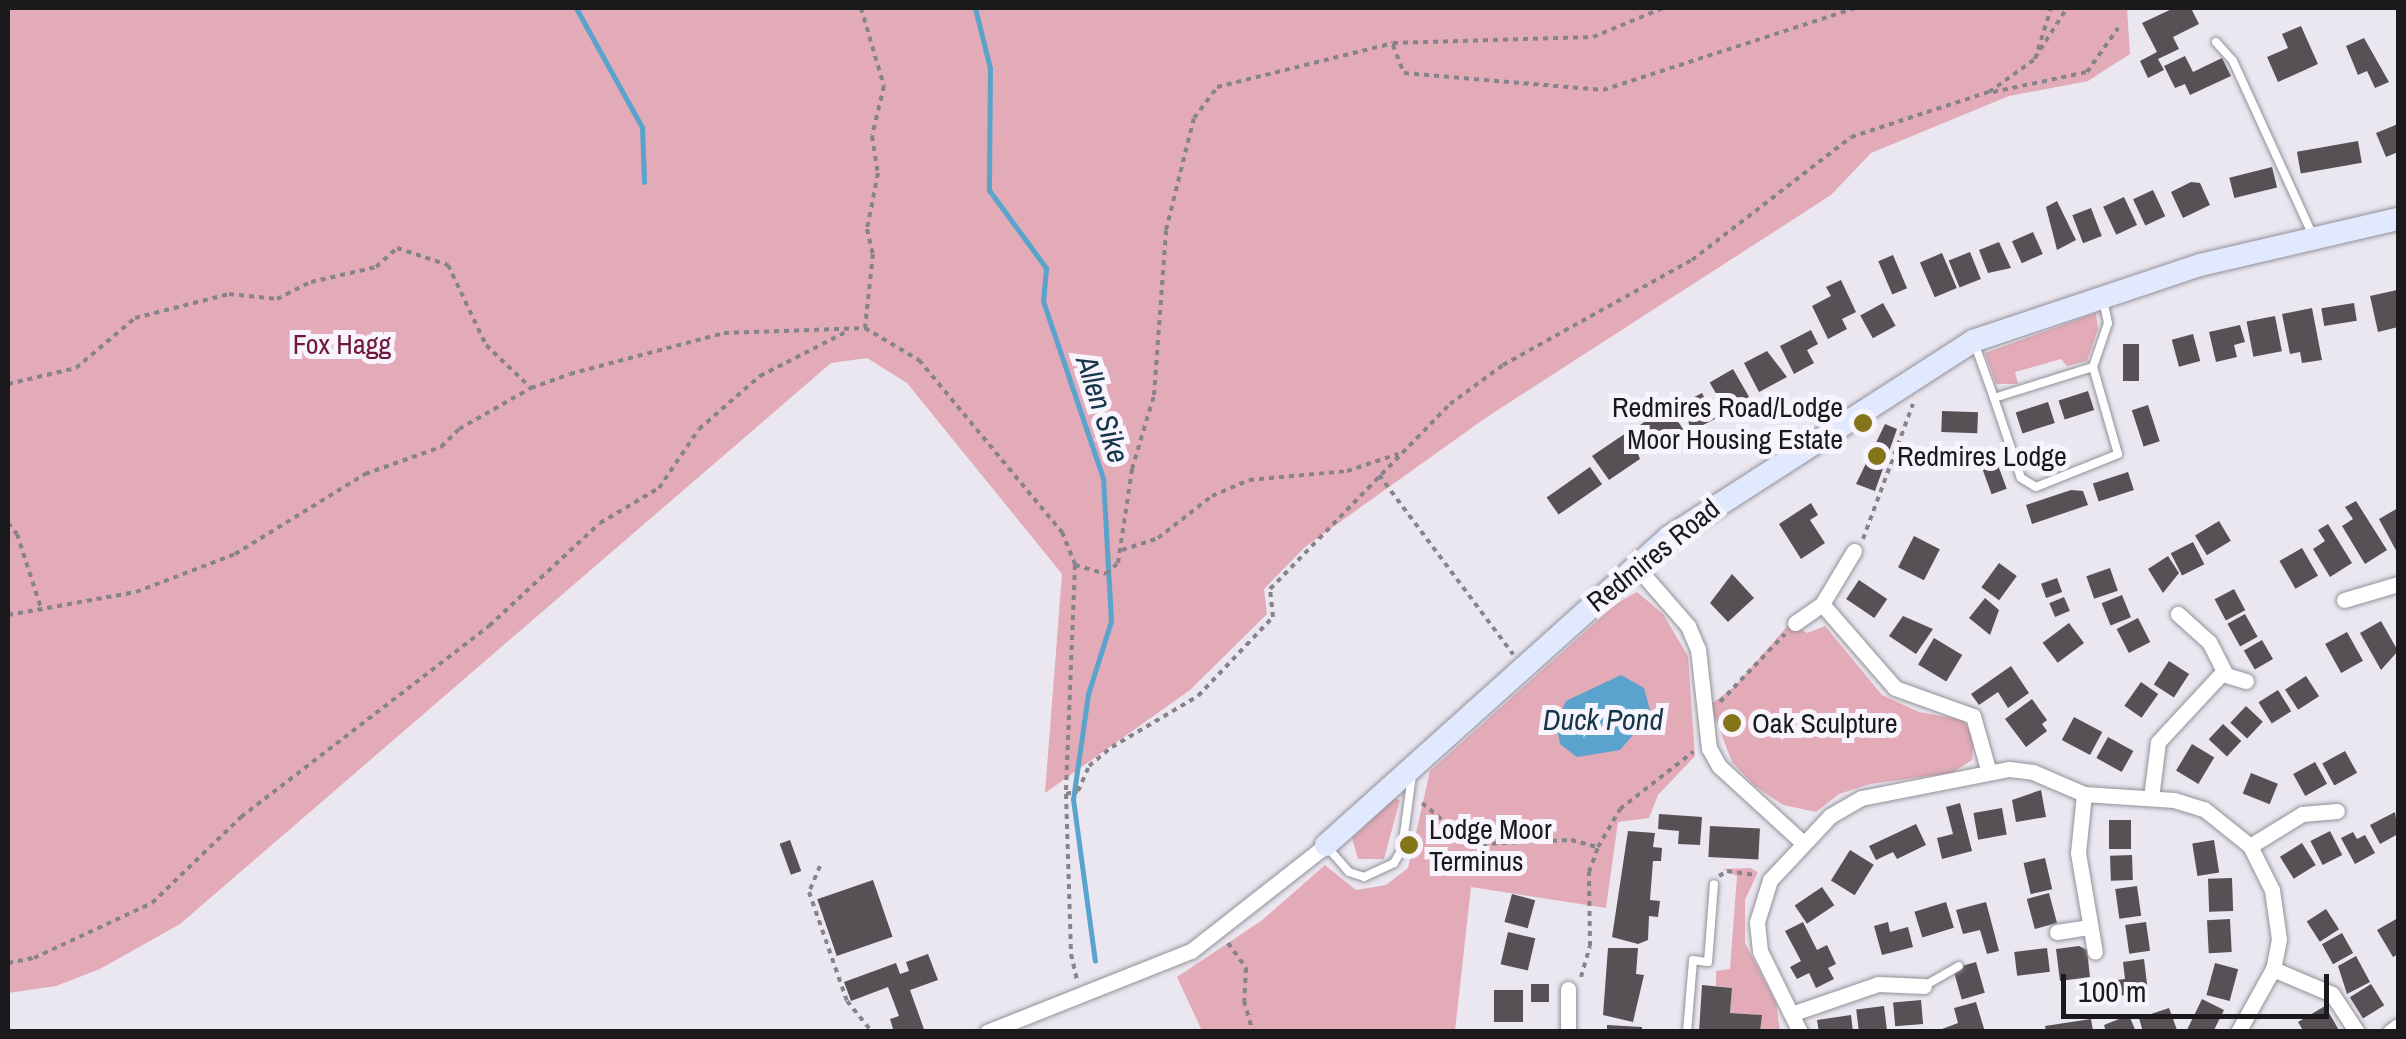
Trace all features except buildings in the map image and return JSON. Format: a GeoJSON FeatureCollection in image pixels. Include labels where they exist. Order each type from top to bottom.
{"type":"FeatureCollection","features":[{"type":"Feature","properties":{"kind":"street","name":"Redmires Road"},"geometry":{"type":"LineString","coordinates":[[987,1032],[1160,966],[1220,931],[1412,776],[1522,666],[1635,564],[1706,508],[1973,341],[2102,295],[2313,236],[2398,219]]}},
{"type":"Feature","properties":{"kind":"street"},"geometry":{"type":"LineString","coordinates":[[1795,623],[1822,604],[1854,551]]}},
{"type":"Feature","properties":{"kind":"street"},"geometry":{"type":"LineString","coordinates":[[1635,564],[1688,626],[1704,675],[1708,738],[1729,780],[1803,843]]}},
{"type":"Feature","properties":{"kind":"street"},"geometry":{"type":"LineString","coordinates":[[2344,600],[2398,584]]}},
{"type":"Feature","properties":{"kind":"street"},"geometry":{"type":"LineString","coordinates":[[1822,604],[1895,688],[1973,716],[1988,770]]}},
{"type":"Feature","properties":{"kind":"street"},"geometry":{"type":"LineString","coordinates":[[2178,614],[2209,642],[2223,674],[2246,681]]}},
{"type":"Feature","properties":{"kind":"street"},"geometry":{"type":"LineString","coordinates":[[2151,798],[2158,742],[2223,674]]}},
{"type":"Feature","properties":{"kind":"street"},"geometry":{"type":"LineString","coordinates":[[1800,1032],[1794,1012],[1760,951],[1757,922],[1770,880],[1803,843],[1861,798],[1948,786],[1988,770],[2033,772],[2084,794],[2151,798],[2204,809],[2250,846],[2278,913],[2272,970],[2238,1032]]}},
{"type":"Feature","properties":{"kind":"street"},"geometry":{"type":"LineString","coordinates":[[2084,794],[2078,853],[2095,952]]}},
{"type":"Feature","properties":{"kind":"street"},"geometry":{"type":"LineString","coordinates":[[2250,846],[2302,814],[2337,812]]}},
{"type":"Feature","properties":{"kind":"street"},"geometry":{"type":"LineString","coordinates":[[2057,932],[2090,927]]}},
{"type":"Feature","properties":{"kind":"street"},"geometry":{"type":"LineString","coordinates":[[2272,970],[2332,994],[2357,1032]]}},
{"type":"Feature","properties":{"kind":"street"},"geometry":{"type":"LineString","coordinates":[[1794,1012],[1878,984],[1924,986]]}},
{"type":"Feature","properties":{"kind":"street"},"geometry":{"type":"LineString","coordinates":[[1568,989],[1568,1032]]}},
{"type":"Feature","properties":{"kind":"street"},"geometry":{"type":"LineString","coordinates":[[2390,1032],[2398,1026]]}},
{"type":"Feature","properties":{"kind":"lane"},"geometry":{"type":"LineString","coordinates":[[2216,42],[2233,61],[2313,236]]}},
{"type":"Feature","properties":{"kind":"lane"},"geometry":{"type":"LineString","coordinates":[[1973,341],[2021,478],[2036,487],[2118,454],[2093,367],[2108,323],[2102,295]]}},
{"type":"Feature","properties":{"kind":"lane"},"geometry":{"type":"LineString","coordinates":[[1994,398],[2093,367]]}},
{"type":"Feature","properties":{"kind":"lane"},"geometry":{"type":"LineString","coordinates":[[1326,845],[1350,872],[1381,874],[1402,849],[1412,776]]}},
{"type":"Feature","properties":{"kind":"lane"},"geometry":{"type":"LineString","coordinates":[[1687,1032],[1693,960],[1708,962],[1714,884]]}},
{"type":"Feature","properties":{"kind":"lane"},"geometry":{"type":"LineString","coordinates":[[1924,986],[1959,966]]}},
{"type":"Feature","properties":{"kind":"path"},"geometry":{"type":"LineString","coordinates":[[861,8],[884,86],[872,136],[878,173],[867,229],[873,254],[866,328]]}},
{"type":"Feature","properties":{"kind":"path"},"geometry":{"type":"LineString","coordinates":[[1075,566],[1106,574],[1120,550],[1132,469],[1154,395],[1166,230],[1194,118],[1217,87],[1392,43],[1593,37],[1663,8]]}},
{"type":"Feature","properties":{"kind":"path"},"geometry":{"type":"LineString","coordinates":[[1392,43],[1404,73],[1604,90],[1856,8]]}},
{"type":"Feature","properties":{"kind":"path"},"geometry":{"type":"LineString","coordinates":[[2035,59],[2051,8]]}},
{"type":"Feature","properties":{"kind":"path"},"geometry":{"type":"LineString","coordinates":[[1989,92],[2035,59],[2067,8]]}},
{"type":"Feature","properties":{"kind":"path"},"geometry":{"type":"LineString","coordinates":[[1066,794],[1078,791],[1088,766],[1112,747],[1198,696],[1273,617],[1270,590],[1398,454],[1504,366],[1692,260],[1851,136],[1989,92],[2087,72],[2118,28]]}},
{"type":"Feature","properties":{"kind":"path"},"geometry":{"type":"LineString","coordinates":[[8,384],[76,368],[135,318],[229,294],[277,299],[311,282],[376,267],[396,248],[448,265],[486,345],[531,388]]}},
{"type":"Feature","properties":{"kind":"path"},"geometry":{"type":"LineString","coordinates":[[8,615],[42,613],[136,592],[235,554],[365,474],[441,448],[460,429],[531,388],[724,333],[866,328],[919,360],[1062,532],[1075,566],[1066,794],[1070,954],[1081,997]]}},
{"type":"Feature","properties":{"kind":"path"},"geometry":{"type":"LineString","coordinates":[[8,963],[34,958],[152,903],[241,817],[490,626],[600,523],[659,488],[699,429],[760,376],[850,330]]}},
{"type":"Feature","properties":{"kind":"path"},"geometry":{"type":"LineString","coordinates":[[1854,551],[1867,533],[1915,408],[1904,384]]}},
{"type":"Feature","properties":{"kind":"path"},"geometry":{"type":"LineString","coordinates":[[1120,550],[1158,538],[1212,496],[1248,480],[1346,470],[1398,454]]}},
{"type":"Feature","properties":{"kind":"path"},"geometry":{"type":"LineString","coordinates":[[1379,476],[1522,666]]}},
{"type":"Feature","properties":{"kind":"path"},"geometry":{"type":"LineString","coordinates":[[8,524],[17,534],[42,613]]}},
{"type":"Feature","properties":{"kind":"path"},"geometry":{"type":"LineString","coordinates":[[1704,707],[1732,696],[1795,623]]}},
{"type":"Feature","properties":{"kind":"path"},"geometry":{"type":"LineString","coordinates":[[1568,989],[1580,978],[1590,946],[1588,885],[1598,847],[1620,809],[1708,738]]}},
{"type":"Feature","properties":{"kind":"path"},"geometry":{"type":"LineString","coordinates":[[1412,776],[1438,818],[1482,844],[1572,840],[1598,847]]}},
{"type":"Feature","properties":{"kind":"path"},"geometry":{"type":"LineString","coordinates":[[820,866],[809,892],[847,1001],[872,1032]]}},
{"type":"Feature","properties":{"kind":"path"},"geometry":{"type":"LineString","coordinates":[[1714,884],[1727,871],[1770,880]]}},
{"type":"Feature","properties":{"kind":"path"},"geometry":{"type":"LineString","coordinates":[[1220,931],[1246,968],[1244,1001],[1253,1032]]}},
{"type":"Feature","properties":{"kind":"green space","name":"Fox Hagg"},"geometry":{"type":"Polygon","coordinates":[[[8,8],[2127,8],[2130,54],[2088,81],[2009,96],[1871,153],[1831,195],[1487,417],[1305,547],[1264,589],[1267,614],[1190,690],[1045,793],[1062,574],[907,383],[867,358],[831,363],[180,924],[100,969],[56,986],[8,993],[8,8]]]}},
{"type":"Feature","properties":{"kind":"green space"},"geometry":{"type":"Polygon","coordinates":[[[2096,313],[2098,329],[2087,361],[2067,366],[2061,359],[2015,372],[2018,384],[1996,384],[1985,353],[2096,313]]]}},
{"type":"Feature","properties":{"kind":"green space"},"geometry":{"type":"Polygon","coordinates":[[[1637,592],[1663,614],[1688,656],[1695,756],[1658,795],[1649,818],[1618,822],[1606,908],[1471,887],[1455,1031],[1202,1031],[1177,977],[1261,921],[1325,865],[1356,890],[1386,885],[1408,868],[1430,771],[1617,603],[1637,592]]]}},
{"type":"Feature","properties":{"kind":"green space"},"geometry":{"type":"Polygon","coordinates":[[[1791,622],[1807,633],[1825,626],[1882,695],[1919,712],[1963,720],[1974,737],[1972,760],[1952,773],[1870,784],[1839,794],[1816,812],[1783,805],[1755,786],[1732,762],[1710,705],[1735,686],[1791,622]]]}},
{"type":"Feature","properties":{"kind":"green space"},"geometry":{"type":"Polygon","coordinates":[[[1395,798],[1400,800],[1384,859],[1358,859],[1352,838],[1395,798]]]}},
{"type":"Feature","properties":{"kind":"green space"},"geometry":{"type":"Polygon","coordinates":[[[1750,868],[1758,872],[1745,900],[1745,943],[1776,1003],[1780,1031],[1760,1031],[1761,1015],[1730,1013],[1732,988],[1716,986],[1716,971],[1730,969],[1737,876],[1723,869],[1750,868]]]}},
{"type":"Feature","properties":{"kind":"water","name":"Duck Pond"},"geometry":{"type":"Polygon","coordinates":[[[1621,675],[1644,688],[1651,714],[1620,750],[1577,757],[1560,744],[1556,723],[1566,701],[1621,675]]]}},
{"type":"Feature","properties":{"kind":"waterway"},"geometry":{"type":"LineString","coordinates":[[576,8],[642,127],[644,182]]}},
{"type":"Feature","properties":{"kind":"waterway","name":"Allen Sike"},"geometry":{"type":"LineString","coordinates":[[975,8],[990,68],[989,190],[1046,268],[1043,301],[1103,478],[1111,621],[1088,694],[1073,799],[1095,961]]}},
{"type":"Feature","properties":{"kind":"place","name":"Redmires Road/Lodge Moor Housing Estate"},"geometry":{"type":"Point","coordinates":[1863,423]}},
{"type":"Feature","properties":{"kind":"place","name":"Redmires Lodge"},"geometry":{"type":"Point","coordinates":[1877,456]}},
{"type":"Feature","properties":{"kind":"place","name":"Oak Sculpture"},"geometry":{"type":"Point","coordinates":[1732,723]}},
{"type":"Feature","properties":{"kind":"place","name":"Lodge Moor Terminus"},"geometry":{"type":"Point","coordinates":[1409,845]}}]}
